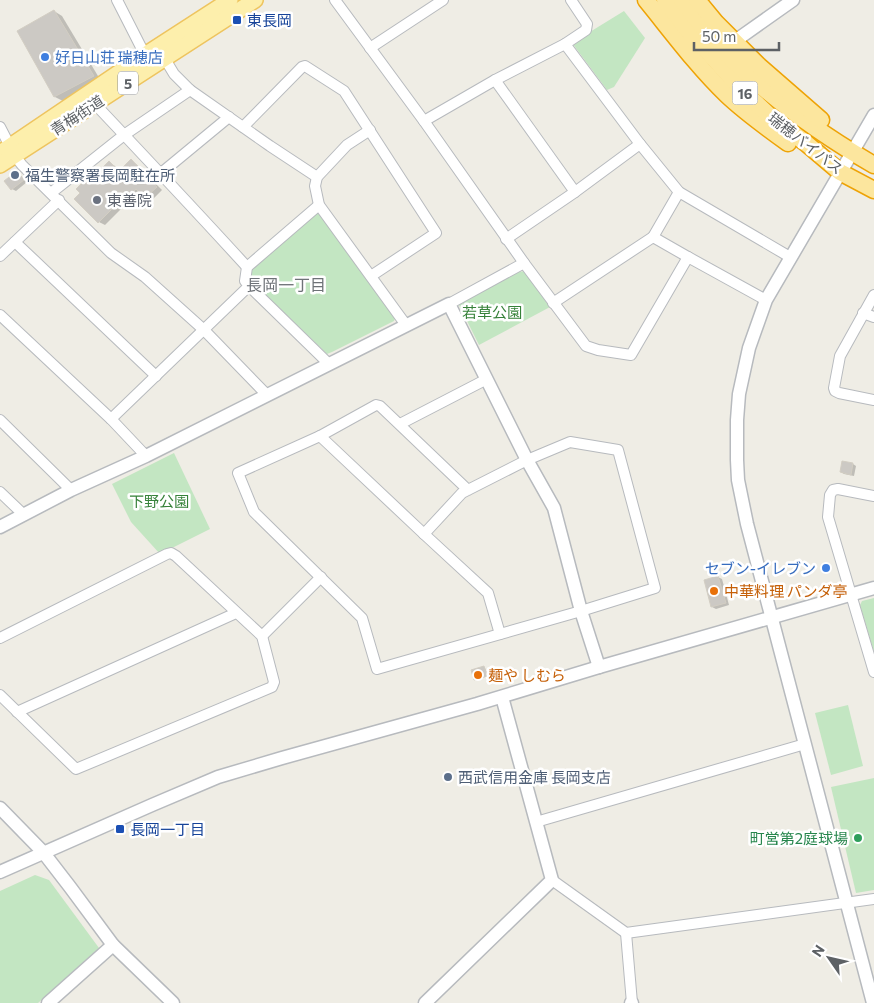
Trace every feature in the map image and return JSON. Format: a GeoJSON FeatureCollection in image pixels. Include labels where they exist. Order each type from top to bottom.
{"type":"FeatureCollection","features":[{"type":"Feature","properties":{"kind":"highway"},"geometry":{"type":"LineString","coordinates":[[646,0],[700,66],[739,106],[801,152],[840,172]]}},
{"type":"Feature","properties":{"kind":"highway","name":"瑞穂バイパス"},"geometry":{"type":"LineString","coordinates":[[664,0],[685,27],[743,91],[840,172],[874,190]]}},
{"type":"Feature","properties":{"kind":"highway","name":"瑞穂バイパス"},"geometry":{"type":"LineString","coordinates":[[682,0],[725,52],[785,106],[874,165]]}},
{"type":"Feature","properties":{"kind":"highway"},"geometry":{"type":"LineString","coordinates":[[697,0],[716,23],[759,66],[832,129],[852,152]]}},
{"type":"Feature","properties":{"kind":"main road","name":"青梅街道"},"geometry":{"type":"LineString","coordinates":[[0,165],[8,152],[145,55],[230,0]]}},
{"type":"Feature","properties":{"kind":"main road","name":"青梅街道"},"geometry":{"type":"LineString","coordinates":[[8,152],[95,104],[255,0]]}},
{"type":"Feature","properties":{"kind":"street"},"geometry":{"type":"LineString","coordinates":[[117,0],[145,55]]}},
{"type":"Feature","properties":{"kind":"street"},"geometry":{"type":"LineString","coordinates":[[335,0],[424,121],[524,264],[586,346],[631,356],[688,257]]}},
{"type":"Feature","properties":{"kind":"street"},"geometry":{"type":"LineString","coordinates":[[370,48],[443,0]]}},
{"type":"Feature","properties":{"kind":"street"},"geometry":{"type":"LineString","coordinates":[[424,121],[495,80],[565,44],[586,30],[587,24],[571,0]]}},
{"type":"Feature","properties":{"kind":"street"},"geometry":{"type":"LineString","coordinates":[[735,41],[793,0]]}},
{"type":"Feature","properties":{"kind":"street"},"geometry":{"type":"LineString","coordinates":[[565,44],[640,144],[679,192],[790,257]]}},
{"type":"Feature","properties":{"kind":"street"},"geometry":{"type":"LineString","coordinates":[[165,59],[174,74],[190,90],[317,177]]}},
{"type":"Feature","properties":{"kind":"street"},"geometry":{"type":"LineString","coordinates":[[243,127],[302,67],[310,67],[344,91],[436,233],[371,276]]}},
{"type":"Feature","properties":{"kind":"street"},"geometry":{"type":"LineString","coordinates":[[495,80],[575,192]]}},
{"type":"Feature","properties":{"kind":"street"},"geometry":{"type":"LineString","coordinates":[[51,193],[124,135],[190,90]]}},
{"type":"Feature","properties":{"kind":"street"},"geometry":{"type":"LineString","coordinates":[[95,104],[199,213],[247,267]]}},
{"type":"Feature","properties":{"kind":"street"},"geometry":{"type":"LineString","coordinates":[[874,114],[766,300],[749,348],[739,394],[737,420],[738,480],[746,524],[874,1003]]}},
{"type":"Feature","properties":{"kind":"street"},"geometry":{"type":"LineString","coordinates":[[160,174],[229,117]]}},
{"type":"Feature","properties":{"kind":"street"},"geometry":{"type":"LineString","coordinates":[[0,128],[8,152],[112,253],[145,277],[204,330],[267,395]]}},
{"type":"Feature","properties":{"kind":"street"},"geometry":{"type":"LineString","coordinates":[[370,130],[347,145],[317,177],[315,186],[319,205],[406,325]]}},
{"type":"Feature","properties":{"kind":"street"},"geometry":{"type":"LineString","coordinates":[[506,239],[575,192],[640,144]]}},
{"type":"Feature","properties":{"kind":"street"},"geometry":{"type":"LineString","coordinates":[[553,303],[653,237],[679,192]]}},
{"type":"Feature","properties":{"kind":"street"},"geometry":{"type":"LineString","coordinates":[[0,256],[59,200]]}},
{"type":"Feature","properties":{"kind":"street"},"geometry":{"type":"LineString","coordinates":[[319,205],[247,267],[245,281],[329,364]]}},
{"type":"Feature","properties":{"kind":"street"},"geometry":{"type":"LineString","coordinates":[[653,237],[766,300]]}},
{"type":"Feature","properties":{"kind":"street"},"geometry":{"type":"LineString","coordinates":[[15,242],[156,376]]}},
{"type":"Feature","properties":{"kind":"street"},"geometry":{"type":"LineString","coordinates":[[0,527],[71,490],[146,456],[449,304],[524,264]]}},
{"type":"Feature","properties":{"kind":"street"},"geometry":{"type":"LineString","coordinates":[[111,419],[249,286]]}},
{"type":"Feature","properties":{"kind":"street"},"geometry":{"type":"LineString","coordinates":[[874,295],[840,356],[834,388],[839,393],[874,400]]}},
{"type":"Feature","properties":{"kind":"street"},"geometry":{"type":"LineString","coordinates":[[449,304],[527,460],[554,508],[581,611],[600,667]]}},
{"type":"Feature","properties":{"kind":"street"},"geometry":{"type":"LineString","coordinates":[[863,313],[874,317]]}},
{"type":"Feature","properties":{"kind":"street"},"geometry":{"type":"LineString","coordinates":[[0,315],[111,419],[146,456]]}},
{"type":"Feature","properties":{"kind":"street"},"geometry":{"type":"LineString","coordinates":[[400,424],[487,379]]}},
{"type":"Feature","properties":{"kind":"street"},"geometry":{"type":"LineString","coordinates":[[424,534],[462,493],[468,490],[527,460],[570,442],[618,450],[655,588],[377,669],[362,618],[254,512],[238,473],[320,436],[376,406],[380,406],[468,490]]}},
{"type":"Feature","properties":{"kind":"street"},"geometry":{"type":"LineString","coordinates":[[0,420],[71,490]]}},
{"type":"Feature","properties":{"kind":"street"},"geometry":{"type":"LineString","coordinates":[[320,436],[488,593],[500,634]]}},
{"type":"Feature","properties":{"kind":"street"},"geometry":{"type":"LineString","coordinates":[[874,496],[838,489],[833,490],[830,495],[828,517],[874,672]]}},
{"type":"Feature","properties":{"kind":"street"},"geometry":{"type":"LineString","coordinates":[[0,492],[24,515]]}},
{"type":"Feature","properties":{"kind":"street"},"geometry":{"type":"LineString","coordinates":[[0,638],[167,554],[172,554],[262,636],[274,682],[272,687],[76,769],[0,695]]}},
{"type":"Feature","properties":{"kind":"street"},"geometry":{"type":"LineString","coordinates":[[262,636],[321,577]]}},
{"type":"Feature","properties":{"kind":"street"},"geometry":{"type":"LineString","coordinates":[[0,872],[218,777],[502,697],[874,588]]}},
{"type":"Feature","properties":{"kind":"street"},"geometry":{"type":"LineString","coordinates":[[17,712],[236,613]]}},
{"type":"Feature","properties":{"kind":"street"},"geometry":{"type":"LineString","coordinates":[[502,697],[552,880],[626,933],[874,899]]}},
{"type":"Feature","properties":{"kind":"street"},"geometry":{"type":"LineString","coordinates":[[536,822],[805,744]]}},
{"type":"Feature","properties":{"kind":"street"},"geometry":{"type":"LineString","coordinates":[[0,808],[43,852],[113,945],[173,1003]]}},
{"type":"Feature","properties":{"kind":"street"},"geometry":{"type":"LineString","coordinates":[[425,1003],[552,880]]}},
{"type":"Feature","properties":{"kind":"street"},"geometry":{"type":"LineString","coordinates":[[626,933],[632,1003]]}},
{"type":"Feature","properties":{"kind":"street"},"geometry":{"type":"LineString","coordinates":[[48,1003],[113,945]]}},
{"type":"Feature","properties":{"kind":"green space"},"geometry":{"type":"Polygon","coordinates":[[[624,11],[645,38],[614,87],[607,90],[572,43],[624,11]]]}},
{"type":"Feature","properties":{"kind":"green space"},"geometry":{"type":"Polygon","coordinates":[[[316,212],[321,212],[396,316],[394,321],[327,354],[249,279],[252,268],[316,212]]]}},
{"type":"Feature","properties":{"kind":"green space","name":"若草公園"},"geometry":{"type":"Polygon","coordinates":[[[525,271],[550,307],[479,345],[458,303],[519,272],[525,271]]]}},
{"type":"Feature","properties":{"kind":"green space","name":"下野公園"},"geometry":{"type":"Polygon","coordinates":[[[174,453],[210,529],[160,554],[131,522],[112,484],[174,453]]]}},
{"type":"Feature","properties":{"kind":"green space"},"geometry":{"type":"Polygon","coordinates":[[[874,598],[874,652],[860,605],[862,601],[874,598]]]}},
{"type":"Feature","properties":{"kind":"green space"},"geometry":{"type":"Polygon","coordinates":[[[848,705],[863,766],[831,775],[815,713],[848,705]]]}},
{"type":"Feature","properties":{"kind":"green space","name":"町営第2庭球場"},"geometry":{"type":"Polygon","coordinates":[[[874,778],[874,890],[856,893],[831,787],[874,778]]]}},
{"type":"Feature","properties":{"kind":"green space"},"geometry":{"type":"Polygon","coordinates":[[[35,875],[49,880],[99,948],[38,1003],[0,1003],[0,891],[35,875]]]}},
{"type":"Feature","properties":{"kind":"building"},"geometry":{"type":"Polygon","coordinates":[[[54,10],[94,76],[54,97],[17,31],[54,10]]]}},
{"type":"Feature","properties":{"kind":"building"},"geometry":{"type":"Polygon","coordinates":[[[131,159],[157,187],[145,198],[136,189],[126,199],[124,197],[98,223],[74,199],[80,193],[76,189],[86,179],[89,181],[109,161],[119,171],[131,159]]]}},
{"type":"Feature","properties":{"kind":"building"},"geometry":{"type":"Polygon","coordinates":[[[17,171],[24,180],[11,190],[4,181],[17,171]]]}},
{"type":"Feature","properties":{"kind":"building"},"geometry":{"type":"Polygon","coordinates":[[[842,461],[853,463],[851,475],[840,472],[842,461]]]}},
{"type":"Feature","properties":{"kind":"building"},"geometry":{"type":"Polygon","coordinates":[[[718,576],[726,603],[711,607],[704,580],[718,576]]]}},
{"type":"Feature","properties":{"kind":"building"},"geometry":{"type":"Polygon","coordinates":[[[484,666],[487,676],[474,680],[471,670],[484,666]]]}},
{"type":"Feature","properties":{"kind":"place","name":"東長岡"},"geometry":{"type":"Point","coordinates":[237,20]}},
{"type":"Feature","properties":{"kind":"place","name":"好日山荘 瑞穂店"},"geometry":{"type":"Point","coordinates":[45,57]}},
{"type":"Feature","properties":{"kind":"place","name":"福生警察署長岡駐在所"},"geometry":{"type":"Point","coordinates":[15,175]}},
{"type":"Feature","properties":{"kind":"place","name":"東善院"},"geometry":{"type":"Point","coordinates":[97,200]}},
{"type":"Feature","properties":{"kind":"place","name":"セブン-イレブン"},"geometry":{"type":"Point","coordinates":[826,568]}},
{"type":"Feature","properties":{"kind":"place","name":"中華料理 パンダ亭"},"geometry":{"type":"Point","coordinates":[714,591]}},
{"type":"Feature","properties":{"kind":"place","name":"麺や しむら"},"geometry":{"type":"Point","coordinates":[478,675]}},
{"type":"Feature","properties":{"kind":"place","name":"西武信用金庫 長岡支店"},"geometry":{"type":"Point","coordinates":[448,777]}},
{"type":"Feature","properties":{"kind":"place","name":"長岡一丁目"},"geometry":{"type":"Point","coordinates":[120,829]}},
{"type":"Feature","properties":{"kind":"place","name":"町営第2庭球場"},"geometry":{"type":"Point","coordinates":[858,838]}},
{"type":"Feature","properties":{"kind":"district","name":"長岡一丁目"},"geometry":{"type":"Point","coordinates":[286,284]}}]}
